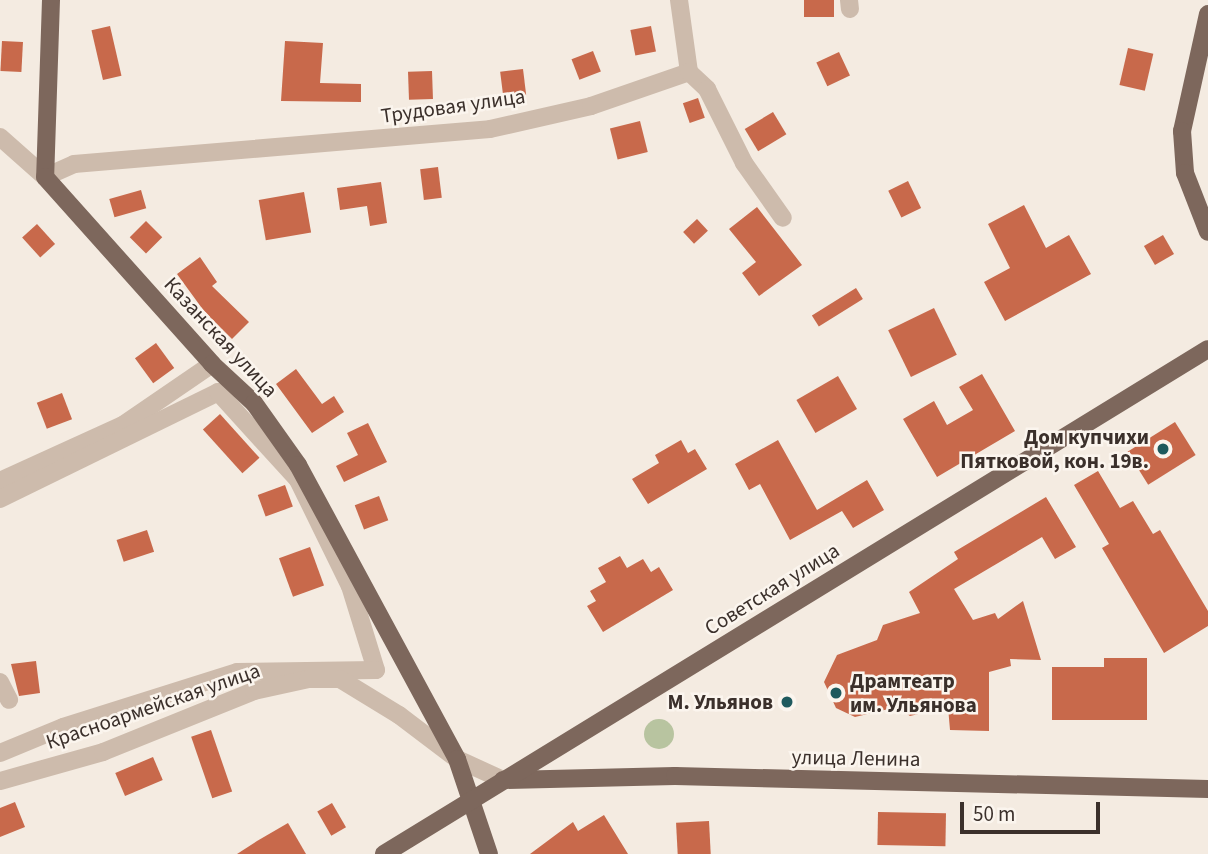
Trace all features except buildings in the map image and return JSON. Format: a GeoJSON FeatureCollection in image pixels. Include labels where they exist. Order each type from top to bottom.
{"type":"FeatureCollection","features":[{"type":"Feature","properties":{"kind":"main road"},"geometry":{"type":"LineString","coordinates":[[45,177],[51,0]]}},
{"type":"Feature","properties":{"kind":"main road"},"geometry":{"type":"LineString","coordinates":[[1208,13],[1182,131],[1185,173],[1208,232]]}},
{"type":"Feature","properties":{"kind":"main road","name":"Казанская улица"},"geometry":{"type":"LineString","coordinates":[[45,177],[212,364],[254,403],[298,465],[457,759],[489,854]]}},
{"type":"Feature","properties":{"kind":"main road","name":"Советская улица"},"geometry":{"type":"LineString","coordinates":[[384,854],[1208,349]]}},
{"type":"Feature","properties":{"kind":"main road","name":"Советская улица"},"geometry":{"type":"LineString","coordinates":[[1184,362],[1208,361]]}},
{"type":"Feature","properties":{"kind":"main road","name":"улица Ленина"},"geometry":{"type":"LineString","coordinates":[[503,780],[675,776],[1208,789]]}},
{"type":"Feature","properties":{"kind":"street"},"geometry":{"type":"LineString","coordinates":[[679,0],[689,72],[707,89],[744,163],[783,218]]}},
{"type":"Feature","properties":{"kind":"street","name":"Трудовая улица"},"geometry":{"type":"LineString","coordinates":[[45,177],[74,164],[490,129],[591,106],[689,72]]}},
{"type":"Feature","properties":{"kind":"street"},"geometry":{"type":"LineString","coordinates":[[0,137],[45,177]]}},
{"type":"Feature","properties":{"kind":"street"},"geometry":{"type":"LineString","coordinates":[[0,481],[123,425],[212,364]]}},
{"type":"Feature","properties":{"kind":"street"},"geometry":{"type":"LineString","coordinates":[[0,499],[218,393],[298,480],[350,586],[376,670],[237,672],[63,727],[0,753]]}},
{"type":"Feature","properties":{"kind":"street","name":"Красноармейская улица"},"geometry":{"type":"LineString","coordinates":[[0,781],[103,752],[254,691],[308,679],[340,679],[399,715],[457,759],[503,780]]}},
{"type":"Feature","properties":{"kind":"street"},"geometry":{"type":"LineString","coordinates":[[0,682],[9,700]]}},
{"type":"Feature","properties":{"kind":"green space"},"geometry":{"type":"Polygon","coordinates":[[[659,719],[665,720],[673,728],[673,740],[665,748],[659,749],[653,748],[645,740],[644,734],[645,728],[653,720],[659,719]]]}},
{"type":"Feature","properties":{"kind":"place","name":"Дом купчихи Пятковой, кон. 19в."},"geometry":{"type":"Point","coordinates":[1163,449]}},
{"type":"Feature","properties":{"kind":"place","name":"Драмтеатр им. Ульянова"},"geometry":{"type":"Point","coordinates":[836,693]}},
{"type":"Feature","properties":{"kind":"place","name":"М. Ульянов"},"geometry":{"type":"Point","coordinates":[787,702]}}]}
